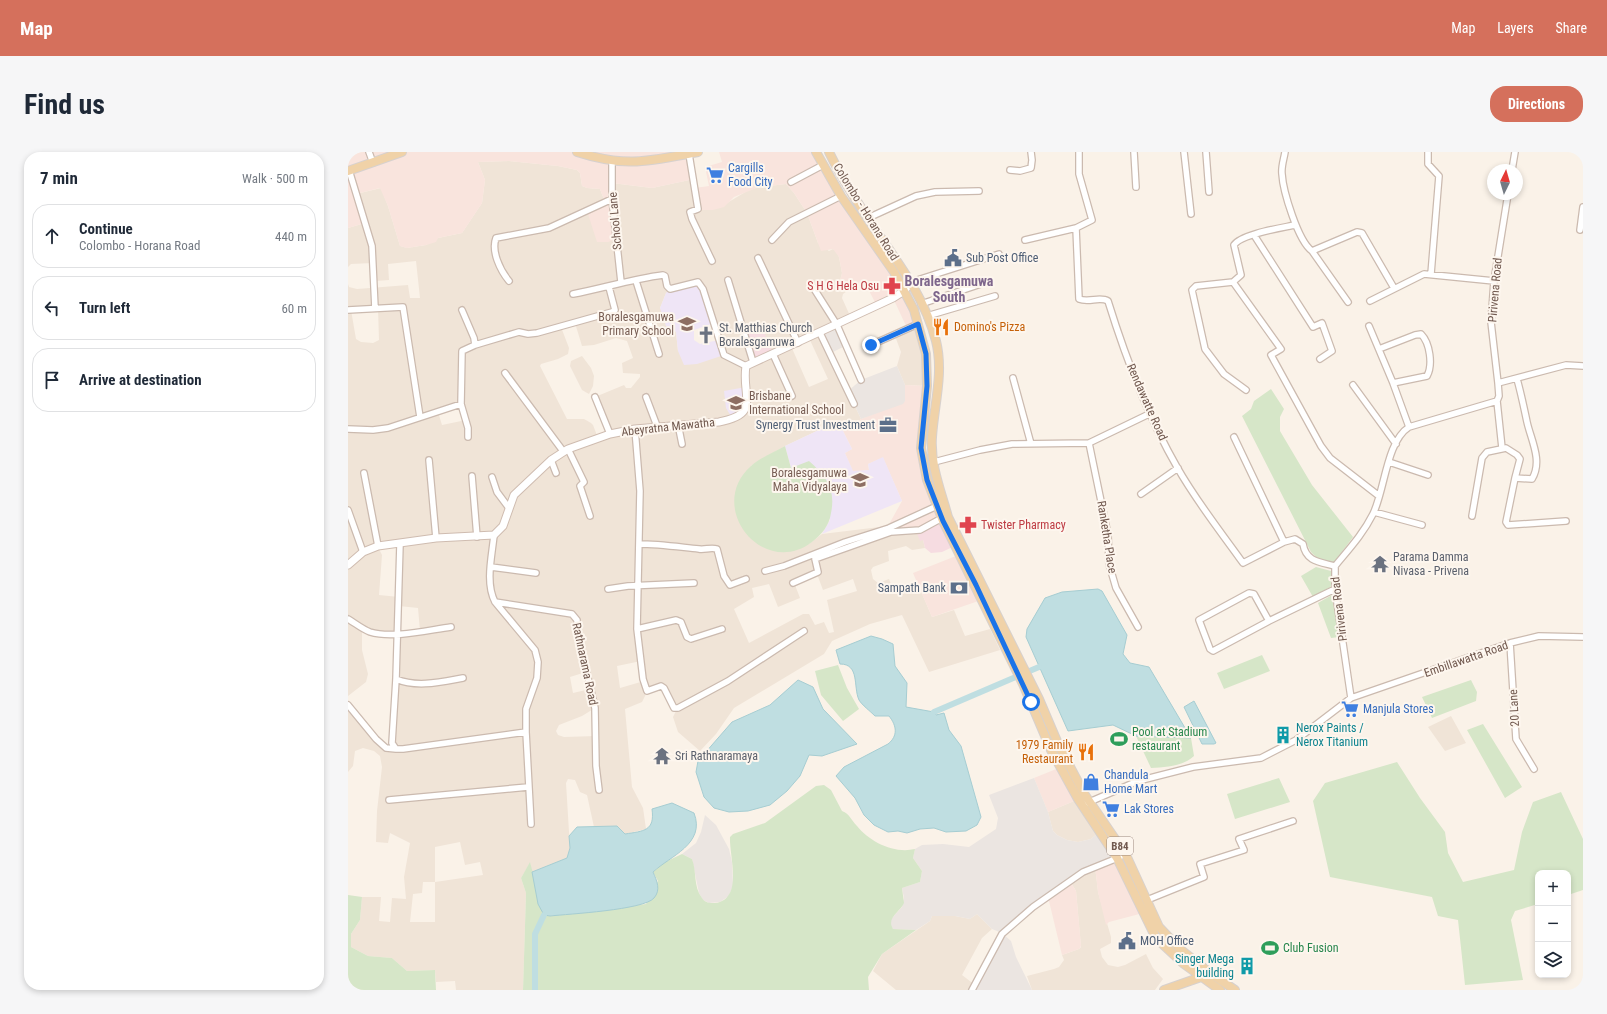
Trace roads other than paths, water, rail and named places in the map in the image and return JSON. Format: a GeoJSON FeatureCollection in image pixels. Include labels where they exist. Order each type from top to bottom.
{"type":"FeatureCollection","features":[{"type":"Feature","properties":{"kind":"main road"},"geometry":{"type":"LineString","coordinates":[[349,171],[402,152]]}},
{"type":"Feature","properties":{"kind":"main road"},"geometry":{"type":"LineString","coordinates":[[577,152],[590,154],[612,161],[632,163],[661,156],[698,152]]}},
{"type":"Feature","properties":{"kind":"main road","name":"Colombo - Horana Road"},"geometry":{"type":"LineString","coordinates":[[816,152],[841,196],[894,272],[918,324],[926,354],[927,386],[922,430],[922,457],[927,480],[942,518],[1019,666]]}},
{"type":"Feature","properties":{"kind":"main road","name":"Colombo - Horana Road"},"geometry":{"type":"LineString","coordinates":[[829,152],[868,218],[911,282],[927,316],[936,341],[939,368],[938,392],[932,438],[934,462],[939,488],[948,517],[1026,682],[1051,750],[1083,807],[1117,858],[1156,938],[1175,957],[1201,978],[1220,990]]}},
{"type":"Feature","properties":{"kind":"main road","name":"Colombo - Horana Road"},"geometry":{"type":"LineString","coordinates":[[1026,682],[1039,699],[1059,746],[1090,800],[1126,855],[1146,900],[1163,932],[1181,950],[1210,974],[1235,990]]}},
{"type":"Feature","properties":{"kind":"main road"},"geometry":{"type":"LineString","coordinates":[[1164,990],[1210,974]]}},
{"type":"Feature","properties":{"kind":"street"},"geometry":{"type":"LineString","coordinates":[[369,152],[373,163]]}},
{"type":"Feature","properties":{"kind":"street"},"geometry":{"type":"LineString","coordinates":[[1010,170],[1020,171],[1031,168],[1031,152]]}},
{"type":"Feature","properties":{"kind":"street"},"geometry":{"type":"LineString","coordinates":[[1025,240],[1076,228],[1092,220],[1079,174],[1079,152]]}},
{"type":"Feature","properties":{"kind":"street"},"geometry":{"type":"LineString","coordinates":[[1134,152],[1136,187]]}},
{"type":"Feature","properties":{"kind":"street"},"geometry":{"type":"LineString","coordinates":[[1184,152],[1190,214]]}},
{"type":"Feature","properties":{"kind":"street"},"geometry":{"type":"LineString","coordinates":[[1206,152],[1209,192]]}},
{"type":"Feature","properties":{"kind":"street"},"geometry":{"type":"LineString","coordinates":[[1285,152],[1281,173],[1295,225],[1306,247],[1312,251],[1348,302]]}},
{"type":"Feature","properties":{"kind":"street"},"geometry":{"type":"LineString","coordinates":[[1428,152],[1428,164],[1439,176],[1431,274]]}},
{"type":"Feature","properties":{"kind":"street"},"geometry":{"type":"LineString","coordinates":[[1513,164],[1515,152]]}},
{"type":"Feature","properties":{"kind":"street"},"geometry":{"type":"LineString","coordinates":[[689,154],[698,210],[690,212],[712,261]]}},
{"type":"Feature","properties":{"kind":"street","name":"School Lane"},"geometry":{"type":"LineString","coordinates":[[612,161],[612,199],[621,282]]}},
{"type":"Feature","properties":{"kind":"street"},"geometry":{"type":"LineString","coordinates":[[791,182],[823,165]]}},
{"type":"Feature","properties":{"kind":"street"},"geometry":{"type":"LineString","coordinates":[[349,171],[372,246],[375,308]]}},
{"type":"Feature","properties":{"kind":"street"},"geometry":{"type":"LineString","coordinates":[[868,218],[916,196],[929,193],[980,191]]}},
{"type":"Feature","properties":{"kind":"street"},"geometry":{"type":"LineString","coordinates":[[772,240],[789,222],[841,196]]}},
{"type":"Feature","properties":{"kind":"street"},"geometry":{"type":"LineString","coordinates":[[508,280],[498,263],[494,244],[496,238],[549,228],[612,199]]}},
{"type":"Feature","properties":{"kind":"street","name":"Pirivena Road"},"geometry":{"type":"LineString","coordinates":[[1502,448],[1497,401],[1499,396],[1492,322],[1494,281],[1507,200]]}},
{"type":"Feature","properties":{"kind":"street"},"geometry":{"type":"LineString","coordinates":[[1580,230],[1583,207]]}},
{"type":"Feature","properties":{"kind":"street"},"geometry":{"type":"LineString","coordinates":[[1246,390],[1224,374],[1205,349],[1192,290],[1196,286],[1233,282],[1241,275],[1234,245],[1237,241],[1254,235],[1295,225]]}},
{"type":"Feature","properties":{"kind":"street","name":"Rendawatte Road"},"geometry":{"type":"LineString","coordinates":[[1076,228],[1079,299],[1085,301],[1105,299],[1108,301],[1122,345],[1149,414],[1178,468],[1243,563],[1284,542]]}},
{"type":"Feature","properties":{"kind":"street"},"geometry":{"type":"LineString","coordinates":[[1312,251],[1357,232],[1362,233],[1394,288]]}},
{"type":"Feature","properties":{"kind":"street"},"geometry":{"type":"LineString","coordinates":[[1254,235],[1313,327],[1322,323],[1332,351],[1320,359]]}},
{"type":"Feature","properties":{"kind":"street"},"geometry":{"type":"LineString","coordinates":[[573,294],[609,287],[621,282],[636,281],[663,275],[666,276],[667,286],[670,289],[698,282],[701,284],[724,355],[746,366],[837,325],[904,291],[911,282],[998,254]]}},
{"type":"Feature","properties":{"kind":"street"},"geometry":{"type":"LineString","coordinates":[[758,258],[798,343]]}},
{"type":"Feature","properties":{"kind":"street"},"geometry":{"type":"LineString","coordinates":[[1370,301],[1424,274],[1494,281]]}},
{"type":"Feature","properties":{"kind":"street"},"geometry":{"type":"LineString","coordinates":[[728,280],[752,362]]}},
{"type":"Feature","properties":{"kind":"street"},"geometry":{"type":"LineString","coordinates":[[636,281],[659,354]]}},
{"type":"Feature","properties":{"kind":"street"},"geometry":{"type":"LineString","coordinates":[[1233,282],[1281,349],[1271,355],[1321,446],[1330,458],[1379,496]]}},
{"type":"Feature","properties":{"kind":"street"},"geometry":{"type":"LineString","coordinates":[[921,304],[984,283]]}},
{"type":"Feature","properties":{"kind":"street"},"geometry":{"type":"LineString","coordinates":[[811,284],[837,325],[860,380]]}},
{"type":"Feature","properties":{"kind":"street"},"geometry":{"type":"LineString","coordinates":[[468,437],[468,428],[461,404],[462,351],[475,345],[519,332],[538,334],[612,312],[615,310],[609,287]]}},
{"type":"Feature","properties":{"kind":"street"},"geometry":{"type":"LineString","coordinates":[[927,316],[995,296]]}},
{"type":"Feature","properties":{"kind":"street"},"geometry":{"type":"LineString","coordinates":[[348,310],[403,307],[420,416]]}},
{"type":"Feature","properties":{"kind":"street"},"geometry":{"type":"LineString","coordinates":[[462,310],[474,338],[475,345]]}},
{"type":"Feature","properties":{"kind":"street"},"geometry":{"type":"LineString","coordinates":[[871,345],[918,324]]}},
{"type":"Feature","properties":{"kind":"street"},"geometry":{"type":"LineString","coordinates":[[1369,326],[1393,383],[1409,427],[1497,401]]}},
{"type":"Feature","properties":{"kind":"street"},"geometry":{"type":"LineString","coordinates":[[820,333],[854,404]]}},
{"type":"Feature","properties":{"kind":"street"},"geometry":{"type":"LineString","coordinates":[[1378,349],[1415,335],[1421,334],[1425,338],[1431,363],[1427,376],[1393,383]]}},
{"type":"Feature","properties":{"kind":"street"},"geometry":{"type":"LineString","coordinates":[[773,354],[792,396]]}},
{"type":"Feature","properties":{"kind":"street"},"geometry":{"type":"LineString","coordinates":[[1498,382],[1517,379],[1566,365],[1583,366]]}},
{"type":"Feature","properties":{"kind":"street","name":"Abeyratna Mawatha"},"geometry":{"type":"LineString","coordinates":[[494,535],[503,526],[511,500],[523,485],[551,460],[565,450],[610,434],[657,426],[719,422],[744,413],[748,400],[744,377],[746,366]]}},
{"type":"Feature","properties":{"kind":"street"},"geometry":{"type":"LineString","coordinates":[[505,373],[565,450],[584,482],[580,486],[590,516]]}},
{"type":"Feature","properties":{"kind":"street"},"geometry":{"type":"LineString","coordinates":[[1013,378],[1031,444]]}},
{"type":"Feature","properties":{"kind":"street"},"geometry":{"type":"LineString","coordinates":[[1515,478],[1532,479],[1536,472],[1536,458],[1533,441],[1527,424],[1517,379]]}},
{"type":"Feature","properties":{"kind":"street"},"geometry":{"type":"LineString","coordinates":[[1353,385],[1396,444]]}},
{"type":"Feature","properties":{"kind":"street"},"geometry":{"type":"LineString","coordinates":[[595,397],[610,434]]}},
{"type":"Feature","properties":{"kind":"street"},"geometry":{"type":"LineString","coordinates":[[646,398],[657,426]]}},
{"type":"Feature","properties":{"kind":"street"},"geometry":{"type":"LineString","coordinates":[[348,428],[373,430],[388,428],[420,416],[461,404]]}},
{"type":"Feature","properties":{"kind":"street"},"geometry":{"type":"LineString","coordinates":[[934,462],[980,450],[1012,444],[1089,442],[1149,414]]}},
{"type":"Feature","properties":{"kind":"street"},"geometry":{"type":"LineString","coordinates":[[678,424],[682,444]]}},
{"type":"Feature","properties":{"kind":"street","name":"Pirivena Road"},"geometry":{"type":"LineString","coordinates":[[1351,698],[1335,589],[1335,566],[1362,534],[1374,512],[1396,444],[1402,432],[1409,427]]}},
{"type":"Feature","properties":{"kind":"street"},"geometry":{"type":"LineString","coordinates":[[635,429],[640,490],[637,629],[643,680],[647,691],[661,686],[664,688],[670,703],[674,708],[678,708],[728,680],[804,631]]}},
{"type":"Feature","properties":{"kind":"street"},"geometry":{"type":"LineString","coordinates":[[1234,437],[1284,542],[1295,539],[1303,544],[1304,553],[1312,560],[1335,566]]}},
{"type":"Feature","properties":{"kind":"street","name":"Ranketha Place"},"geometry":{"type":"LineString","coordinates":[[1089,442],[1108,535],[1109,564],[1116,588],[1138,627]]}},
{"type":"Feature","properties":{"kind":"street"},"geometry":{"type":"LineString","coordinates":[[1472,516],[1482,458],[1487,452],[1506,448],[1517,455],[1520,459],[1506,522],[1508,525],[1566,521]]}},
{"type":"Feature","properties":{"kind":"street"},"geometry":{"type":"LineString","coordinates":[[429,460],[436,538]]}},
{"type":"Feature","properties":{"kind":"street"},"geometry":{"type":"LineString","coordinates":[[551,460],[556,473]]}},
{"type":"Feature","properties":{"kind":"street"},"geometry":{"type":"LineString","coordinates":[[1389,462],[1428,475]]}},
{"type":"Feature","properties":{"kind":"street"},"geometry":{"type":"LineString","coordinates":[[1141,494],[1178,468]]}},
{"type":"Feature","properties":{"kind":"street"},"geometry":{"type":"LineString","coordinates":[[364,473],[378,546]]}},
{"type":"Feature","properties":{"kind":"street"},"geometry":{"type":"LineString","coordinates":[[472,476],[477,537]]}},
{"type":"Feature","properties":{"kind":"street"},"geometry":{"type":"LineString","coordinates":[[492,476],[497,492],[509,508]]}},
{"type":"Feature","properties":{"kind":"street"},"geometry":{"type":"LineString","coordinates":[[765,570],[784,566],[845,542],[889,528],[937,506]]}},
{"type":"Feature","properties":{"kind":"street"},"geometry":{"type":"LineString","coordinates":[[348,510],[363,552]]}},
{"type":"Feature","properties":{"kind":"street"},"geometry":{"type":"LineString","coordinates":[[1374,512],[1422,525]]}},
{"type":"Feature","properties":{"kind":"street"},"geometry":{"type":"LineString","coordinates":[[793,583],[818,572],[815,559],[891,532],[920,530],[942,518]]}},
{"type":"Feature","properties":{"kind":"street"},"geometry":{"type":"LineString","coordinates":[[348,565],[363,552],[378,546],[436,538],[494,535],[490,593],[495,602],[535,650],[536,656],[537,678],[526,709],[528,787],[531,824]]}},
{"type":"Feature","properties":{"kind":"street"},"geometry":{"type":"LineString","coordinates":[[396,749],[392,743],[396,679],[396,634],[400,544]]}},
{"type":"Feature","properties":{"kind":"street"},"geometry":{"type":"LineString","coordinates":[[639,544],[675,545],[699,549],[717,549],[724,576],[730,585],[746,580]]}},
{"type":"Feature","properties":{"kind":"street"},"geometry":{"type":"LineString","coordinates":[[491,567],[536,574]]}},
{"type":"Feature","properties":{"kind":"street"},"geometry":{"type":"LineString","coordinates":[[608,589],[694,583]]}},
{"type":"Feature","properties":{"kind":"street"},"geometry":{"type":"LineString","coordinates":[[1269,621],[1254,594],[1249,593],[1199,620],[1210,648],[1213,651],[1269,621],[1335,589]]}},
{"type":"Feature","properties":{"kind":"street","name":"Rathnarama Road"},"geometry":{"type":"LineString","coordinates":[[495,602],[572,614],[576,620],[578,636],[595,708],[596,766],[599,790]]}},
{"type":"Feature","properties":{"kind":"street"},"geometry":{"type":"LineString","coordinates":[[348,619],[369,632],[396,634],[451,628]]}},
{"type":"Feature","properties":{"kind":"street"},"geometry":{"type":"LineString","coordinates":[[637,629],[676,620],[681,622],[687,637],[691,639],[722,629]]}},
{"type":"Feature","properties":{"kind":"street","name":"Embillawatta Road"},"geometry":{"type":"LineString","coordinates":[[1351,698],[1510,643],[1539,636],[1583,637]]}},
{"type":"Feature","properties":{"kind":"street","name":"20 Lane"},"geometry":{"type":"LineString","coordinates":[[1510,643],[1516,739],[1534,769]]}},
{"type":"Feature","properties":{"kind":"street"},"geometry":{"type":"LineString","coordinates":[[396,679],[405,682],[430,684],[463,678]]}},
{"type":"Feature","properties":{"kind":"street"},"geometry":{"type":"LineString","coordinates":[[1083,807],[1090,800],[1138,781],[1193,767],[1261,758],[1296,740],[1351,698]]}},
{"type":"Feature","properties":{"kind":"street"},"geometry":{"type":"LineString","coordinates":[[348,705],[376,739],[386,748],[396,749],[526,732]]}},
{"type":"Feature","properties":{"kind":"street"},"geometry":{"type":"LineString","coordinates":[[389,800],[528,787]]}},
{"type":"Feature","properties":{"kind":"street"},"geometry":{"type":"LineString","coordinates":[[1146,900],[1204,877],[1200,864],[1244,850],[1239,839],[1292,821]]}},
{"type":"Feature","properties":{"kind":"street"},"geometry":{"type":"LineString","coordinates":[[972,990],[1002,934],[1034,907],[1083,872],[1126,855]]}},
{"type":"Feature","properties":{"kind":"water"},"geometry":{"type":"Polygon","coordinates":[[[1098,589],[1102,591],[1127,635],[1123,654],[1130,663],[1149,667],[1191,738],[1136,736],[1113,725],[1068,731],[1026,637],[1027,629],[1045,598],[1062,592],[1098,589]]]}},
{"type":"Feature","properties":{"kind":"water"},"geometry":{"type":"Polygon","coordinates":[[[871,636],[893,644],[895,666],[907,683],[906,707],[934,712],[936,715],[944,713],[949,730],[961,746],[981,817],[977,825],[966,831],[946,832],[934,828],[920,829],[907,833],[898,831],[888,832],[874,825],[864,815],[855,798],[836,776],[844,767],[888,744],[894,738],[895,734],[894,723],[889,716],[875,716],[859,700],[853,672],[851,668],[840,664],[836,650],[871,636]]]}},
{"type":"Feature","properties":{"kind":"water"},"geometry":{"type":"Polygon","coordinates":[[[798,680],[813,687],[823,709],[857,744],[822,756],[809,755],[800,776],[787,791],[770,805],[748,811],[729,812],[714,808],[704,797],[696,772],[698,761],[732,722],[770,705],[798,680]]]}},
{"type":"Feature","properties":{"kind":"water"},"geometry":{"type":"Polygon","coordinates":[[[1194,701],[1216,743],[1214,744],[1202,744],[1184,707],[1194,701]]]}},
{"type":"Feature","properties":{"kind":"water"},"geometry":{"type":"Polygon","coordinates":[[[672,803],[694,813],[696,824],[695,833],[691,841],[684,848],[653,872],[658,889],[654,898],[636,906],[588,913],[550,916],[544,915],[538,904],[532,872],[567,858],[570,848],[569,836],[577,827],[617,826],[625,834],[643,831],[650,826],[652,822],[652,809],[672,803]]]}},
{"type":"Feature","properties":{"kind":"waterway"},"geometry":{"type":"LineString","coordinates":[[934,712],[1039,667]]}},
{"type":"Feature","properties":{"kind":"waterway"},"geometry":{"type":"LineString","coordinates":[[535,990],[535,934],[544,915]]}},
{"type":"Feature","properties":{"kind":"place","name":"Cargills Food City"},"geometry":{"type":"Point","coordinates":[715,175]}},
{"type":"Feature","properties":{"kind":"place","name":"Sub Post Office"},"geometry":{"type":"Point","coordinates":[953,258]}},
{"type":"Feature","properties":{"kind":"place","name":"S H G Hela Osu"},"geometry":{"type":"Point","coordinates":[892,286]}},
{"type":"Feature","properties":{"kind":"place","name":"Boralesgamuwa Primary School"},"geometry":{"type":"Point","coordinates":[687,324]}},
{"type":"Feature","properties":{"kind":"place","name":"Domino's Pizza"},"geometry":{"type":"Point","coordinates":[941,327]}},
{"type":"Feature","properties":{"kind":"place","name":"St. Matthias Church Boralesgamuwa"},"geometry":{"type":"Point","coordinates":[706,335]}},
{"type":"Feature","properties":{"kind":"place","name":"Brisbane International School"},"geometry":{"type":"Point","coordinates":[736,403]}},
{"type":"Feature","properties":{"kind":"place","name":"Synergy Trust Investment"},"geometry":{"type":"Point","coordinates":[888,425]}},
{"type":"Feature","properties":{"kind":"place","name":"Boralesgamuwa Maha Vidyalaya"},"geometry":{"type":"Point","coordinates":[860,480]}},
{"type":"Feature","properties":{"kind":"place","name":"Twister Pharmacy"},"geometry":{"type":"Point","coordinates":[968,525]}},
{"type":"Feature","properties":{"kind":"place","name":"Parama Damma Nivasa - Privena"},"geometry":{"type":"Point","coordinates":[1380,564]}},
{"type":"Feature","properties":{"kind":"place","name":"Sampath Bank"},"geometry":{"type":"Point","coordinates":[959,588]}},
{"type":"Feature","properties":{"kind":"place","name":"Manjula Stores"},"geometry":{"type":"Point","coordinates":[1350,709]}},
{"type":"Feature","properties":{"kind":"place","name":"Nerox Paints / Nerox Titanium"},"geometry":{"type":"Point","coordinates":[1283,735]}},
{"type":"Feature","properties":{"kind":"place","name":"Pool at Stadium restaurant"},"geometry":{"type":"Point","coordinates":[1119,739]}},
{"type":"Feature","properties":{"kind":"place","name":"1979 Family Restaurant"},"geometry":{"type":"Point","coordinates":[1086,752]}},
{"type":"Feature","properties":{"kind":"place","name":"Sri Rathnaramaya"},"geometry":{"type":"Point","coordinates":[662,756]}},
{"type":"Feature","properties":{"kind":"place","name":"Chandula Home Mart"},"geometry":{"type":"Point","coordinates":[1091,782]}},
{"type":"Feature","properties":{"kind":"place","name":"Lak Stores"},"geometry":{"type":"Point","coordinates":[1111,809]}},
{"type":"Feature","properties":{"kind":"place","name":"MOH Office"},"geometry":{"type":"Point","coordinates":[1127,941]}},
{"type":"Feature","properties":{"kind":"place","name":"Club Fusion"},"geometry":{"type":"Point","coordinates":[1270,948]}},
{"type":"Feature","properties":{"kind":"place","name":"Singer Mega building"},"geometry":{"type":"Point","coordinates":[1247,966]}},
{"type":"Feature","properties":{"kind":"district","name":"Boralesgamuwa South"},"geometry":{"type":"Point","coordinates":[949,290]}}]}
